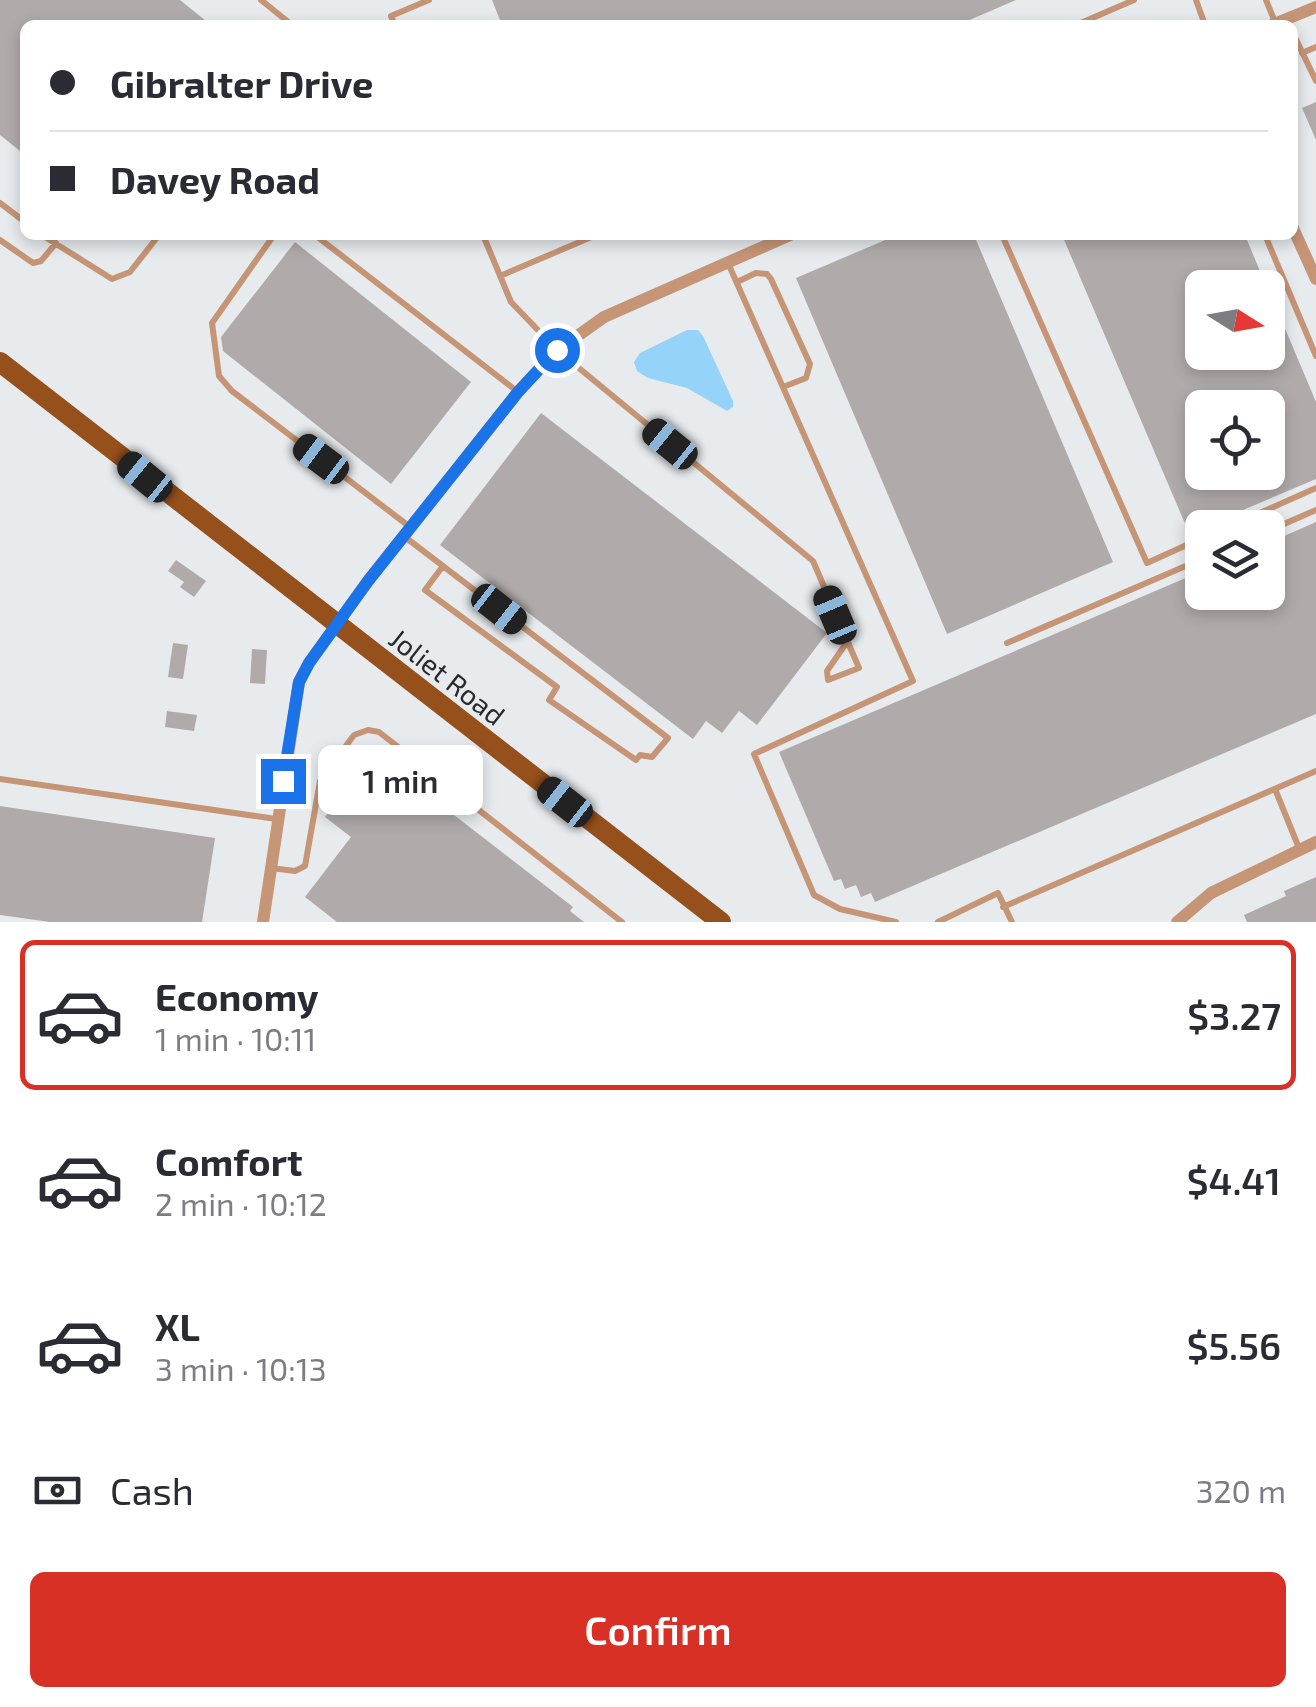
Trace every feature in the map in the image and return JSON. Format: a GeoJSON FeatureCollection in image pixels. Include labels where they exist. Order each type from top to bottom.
{"type":"FeatureCollection","features":[{"type":"Feature","properties":{"kind":"main road","name":"Joliet Road"},"geometry":{"type":"LineString","coordinates":[[0,362],[721,922]]}},
{"type":"Feature","properties":{"kind":"street"},"geometry":{"type":"LineString","coordinates":[[1293,20],[1316,7]]}},
{"type":"Feature","properties":{"kind":"street"},"geometry":{"type":"LineString","coordinates":[[1298,239],[1316,279]]}},
{"type":"Feature","properties":{"kind":"street"},"geometry":{"type":"LineString","coordinates":[[263,922],[299,682],[336,626],[518,392],[557,350],[604,317],[775,240]]}},
{"type":"Feature","properties":{"kind":"street"},"geometry":{"type":"LineString","coordinates":[[1176,922],[1211,893],[1316,842]]}},
{"type":"Feature","properties":{"kind":"lane"},"geometry":{"type":"LineString","coordinates":[[261,0],[286,20]]}},
{"type":"Feature","properties":{"kind":"lane"},"geometry":{"type":"LineString","coordinates":[[393,20],[391,16],[429,0]]}},
{"type":"Feature","properties":{"kind":"lane"},"geometry":{"type":"LineString","coordinates":[[1088,20],[1134,0]]}},
{"type":"Feature","properties":{"kind":"lane"},"geometry":{"type":"LineString","coordinates":[[1298,47],[1316,81]]}},
{"type":"Feature","properties":{"kind":"lane"},"geometry":{"type":"LineString","coordinates":[[1302,53],[1316,47]]}},
{"type":"Feature","properties":{"kind":"lane"},"geometry":{"type":"LineString","coordinates":[[0,203],[20,218]]}},
{"type":"Feature","properties":{"kind":"lane"},"geometry":{"type":"LineString","coordinates":[[0,240],[33,263],[42,261],[56,243]]}},
{"type":"Feature","properties":{"kind":"lane"},"geometry":{"type":"LineString","coordinates":[[51,240],[97,272],[118,278],[130,272],[155,240]]}},
{"type":"Feature","properties":{"kind":"lane"},"geometry":{"type":"LineString","coordinates":[[270,240],[212,323],[219,376],[232,391],[407,532],[443,566],[668,738],[652,756],[636,760],[549,700],[557,688],[425,590],[443,566]]}},
{"type":"Feature","properties":{"kind":"lane"},"geometry":{"type":"LineString","coordinates":[[321,240],[518,392]]}},
{"type":"Feature","properties":{"kind":"lane"},"geometry":{"type":"LineString","coordinates":[[484,240],[510,302],[557,350],[813,561],[859,668],[828,680],[827,671],[847,642]]}},
{"type":"Feature","properties":{"kind":"lane"},"geometry":{"type":"LineString","coordinates":[[500,276],[584,240]]}},
{"type":"Feature","properties":{"kind":"lane"},"geometry":{"type":"LineString","coordinates":[[1004,240],[1146,563],[1185,546]]}},
{"type":"Feature","properties":{"kind":"lane"},"geometry":{"type":"LineString","coordinates":[[1267,240],[1316,356]]}},
{"type":"Feature","properties":{"kind":"lane"},"geometry":{"type":"LineString","coordinates":[[728,262],[913,681],[754,754],[814,894],[840,910],[896,922]]}},
{"type":"Feature","properties":{"kind":"lane"},"geometry":{"type":"LineString","coordinates":[[736,282],[762,273],[772,279],[810,364],[806,378],[783,388]]}},
{"type":"Feature","properties":{"kind":"lane"},"geometry":{"type":"LineString","coordinates":[[1266,510],[1316,488]]}},
{"type":"Feature","properties":{"kind":"lane"},"geometry":{"type":"LineString","coordinates":[[1285,524],[1316,510]]}},
{"type":"Feature","properties":{"kind":"lane"},"geometry":{"type":"LineString","coordinates":[[1006,643],[1185,566]]}},
{"type":"Feature","properties":{"kind":"lane"},"geometry":{"type":"LineString","coordinates":[[270,868],[296,871],[304,866],[320,781],[354,735],[368,730],[379,732],[622,922]]}},
{"type":"Feature","properties":{"kind":"lane"},"geometry":{"type":"LineString","coordinates":[[1003,907],[1316,772]]}},
{"type":"Feature","properties":{"kind":"lane"},"geometry":{"type":"LineString","coordinates":[[0,779],[278,819]]}},
{"type":"Feature","properties":{"kind":"lane"},"geometry":{"type":"LineString","coordinates":[[1275,789],[1299,849]]}},
{"type":"Feature","properties":{"kind":"lane"},"geometry":{"type":"LineString","coordinates":[[938,922],[998,893],[1012,922]]}},
{"type":"Feature","properties":{"kind":"water"},"geometry":{"type":"Polygon","coordinates":[[[687,330],[698,330],[703,336],[733,401],[733,407],[727,411],[687,388],[648,378],[637,371],[634,362],[640,353],[687,330]]]}},
{"type":"Feature","properties":{"kind":"building"},"geometry":{"type":"Polygon","coordinates":[[[0,0],[180,0],[205,20],[20,20],[20,151],[0,135],[0,0]]]}},
{"type":"Feature","properties":{"kind":"building"},"geometry":{"type":"Polygon","coordinates":[[[492,0],[1016,0],[970,20],[500,20],[492,0]]]}},
{"type":"Feature","properties":{"kind":"building"},"geometry":{"type":"Polygon","coordinates":[[[1316,102],[1316,140],[1302,108],[1316,102]]]}},
{"type":"Feature","properties":{"kind":"building"},"geometry":{"type":"Polygon","coordinates":[[[885,240],[976,240],[1113,562],[947,634],[796,278],[885,240]]]}},
{"type":"Feature","properties":{"kind":"building"},"geometry":{"type":"Polygon","coordinates":[[[1064,240],[1247,240],[1260,270],[1185,270],[1185,370],[1285,370],[1285,328],[1316,402],[1316,479],[1243,510],[1185,510],[1185,524],[1064,240]]]}},
{"type":"Feature","properties":{"kind":"building"},"geometry":{"type":"Polygon","coordinates":[[[295,242],[471,382],[391,484],[223,351],[221,337],[295,242]]]}},
{"type":"Feature","properties":{"kind":"building"},"geometry":{"type":"Polygon","coordinates":[[[541,413],[827,633],[757,725],[739,711],[722,733],[706,721],[693,739],[440,545],[541,413]]]}},
{"type":"Feature","properties":{"kind":"building"},"geometry":{"type":"Polygon","coordinates":[[[1316,522],[1316,714],[875,902],[871,893],[861,897],[856,885],[845,889],[841,879],[834,881],[779,752],[1185,578],[1185,610],[1285,610],[1285,536],[1316,522]]]}},
{"type":"Feature","properties":{"kind":"building"},"geometry":{"type":"Polygon","coordinates":[[[176,560],[206,581],[194,597],[180,587],[184,582],[168,571],[176,560]]]}},
{"type":"Feature","properties":{"kind":"building"},"geometry":{"type":"Polygon","coordinates":[[[173,643],[188,645],[183,679],[168,677],[173,643]]]}},
{"type":"Feature","properties":{"kind":"building"},"geometry":{"type":"Polygon","coordinates":[[[252,649],[267,650],[265,684],[250,683],[252,649]]]}},
{"type":"Feature","properties":{"kind":"building"},"geometry":{"type":"Polygon","coordinates":[[[167,711],[197,715],[194,731],[165,727],[167,711]]]}},
{"type":"Feature","properties":{"kind":"building"},"geometry":{"type":"Polygon","coordinates":[[[377,750],[408,775],[406,778],[573,907],[570,911],[584,922],[337,922],[305,897],[351,837],[325,817],[377,750]]]}},
{"type":"Feature","properties":{"kind":"building"},"geometry":{"type":"Polygon","coordinates":[[[0,806],[215,838],[202,922],[50,922],[0,915],[0,806]]]}},
{"type":"Feature","properties":{"kind":"building"},"geometry":{"type":"Polygon","coordinates":[[[1316,877],[1316,922],[1247,922],[1244,915],[1316,877]]]}},
{"type":"Feature","properties":{"kind":"route"},"geometry":{"type":"LineString","coordinates":[[283,781],[299,682],[309,663],[368,581],[518,392],[557,350]]}}]}
